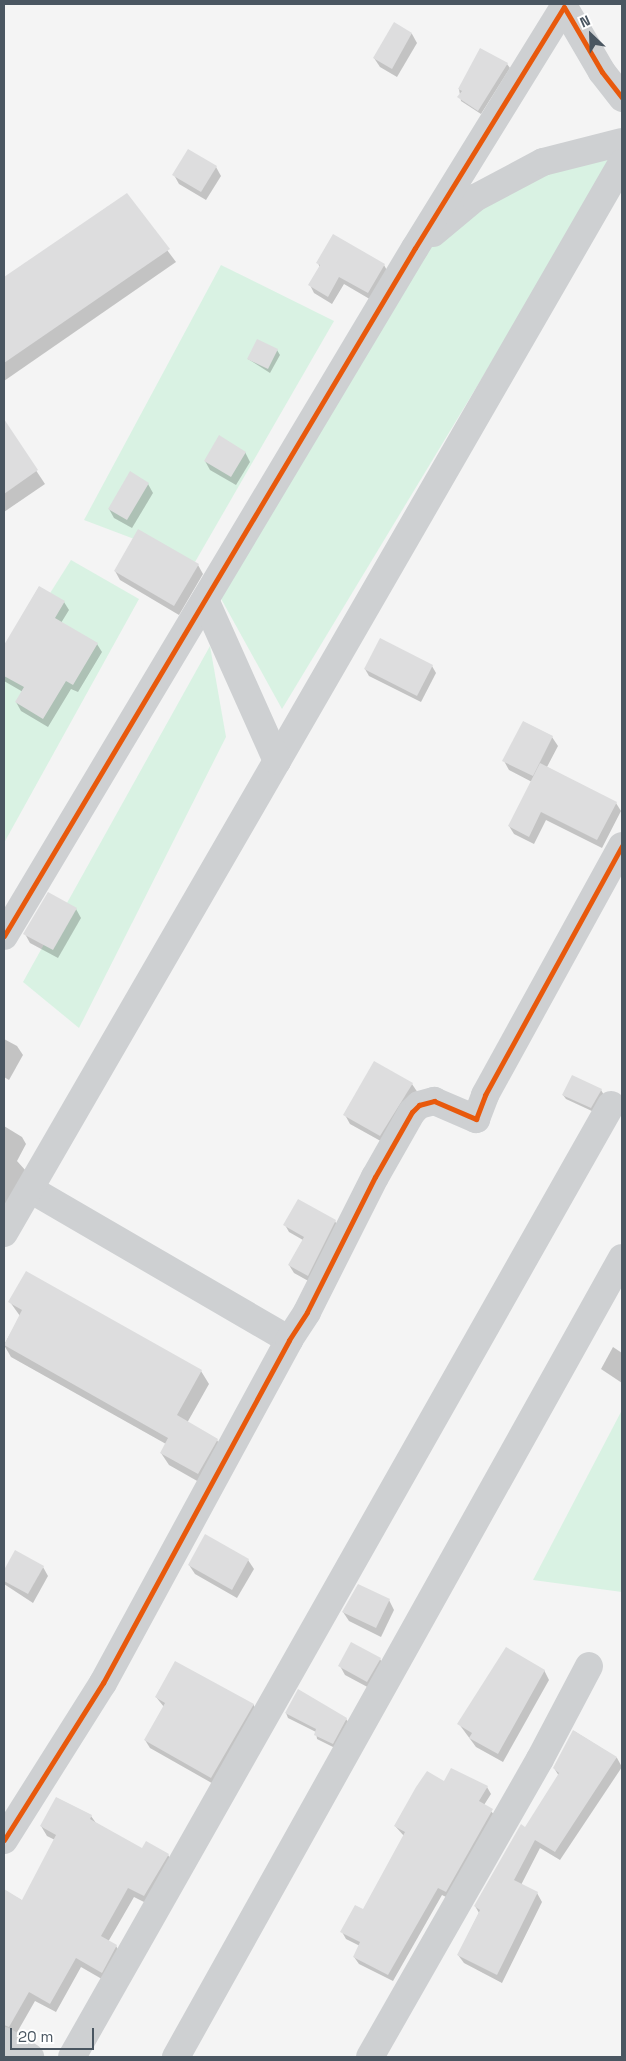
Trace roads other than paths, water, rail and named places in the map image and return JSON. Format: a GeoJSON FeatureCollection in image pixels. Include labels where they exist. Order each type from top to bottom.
{"type":"FeatureCollection","features":[{"type":"Feature","properties":{"kind":"street"},"geometry":{"type":"LineString","coordinates":[[4,936],[415,248],[564,6],[602,72],[622,98]]}},
{"type":"Feature","properties":{"kind":"street"},"geometry":{"type":"LineString","coordinates":[[415,248],[475,198],[543,162],[622,142]]}},
{"type":"Feature","properties":{"kind":"street"},"geometry":{"type":"LineString","coordinates":[[4,1233],[622,163]]}},
{"type":"Feature","properties":{"kind":"street"},"geometry":{"type":"LineString","coordinates":[[205,600],[277,761]]}},
{"type":"Feature","properties":{"kind":"street"},"geometry":{"type":"LineString","coordinates":[[4,1840],[103,1683],[288,1340],[307,1312],[375,1177],[412,1112],[419,1105],[434,1101],[476,1119],[485,1095],[622,846]]}},
{"type":"Feature","properties":{"kind":"street"},"geometry":{"type":"LineString","coordinates":[[72,2057],[611,1105]]}},
{"type":"Feature","properties":{"kind":"street"},"geometry":{"type":"LineString","coordinates":[[30,1189],[288,1340]]}},
{"type":"Feature","properties":{"kind":"street"},"geometry":{"type":"LineString","coordinates":[[176,2057],[622,1258]]}},
{"type":"Feature","properties":{"kind":"street"},"geometry":{"type":"LineString","coordinates":[[370,2057],[590,1666]]}},
{"type":"Feature","properties":{"kind":"street"},"geometry":{"type":"LineString","coordinates":[[4,2041],[30,2057]]}}]}
